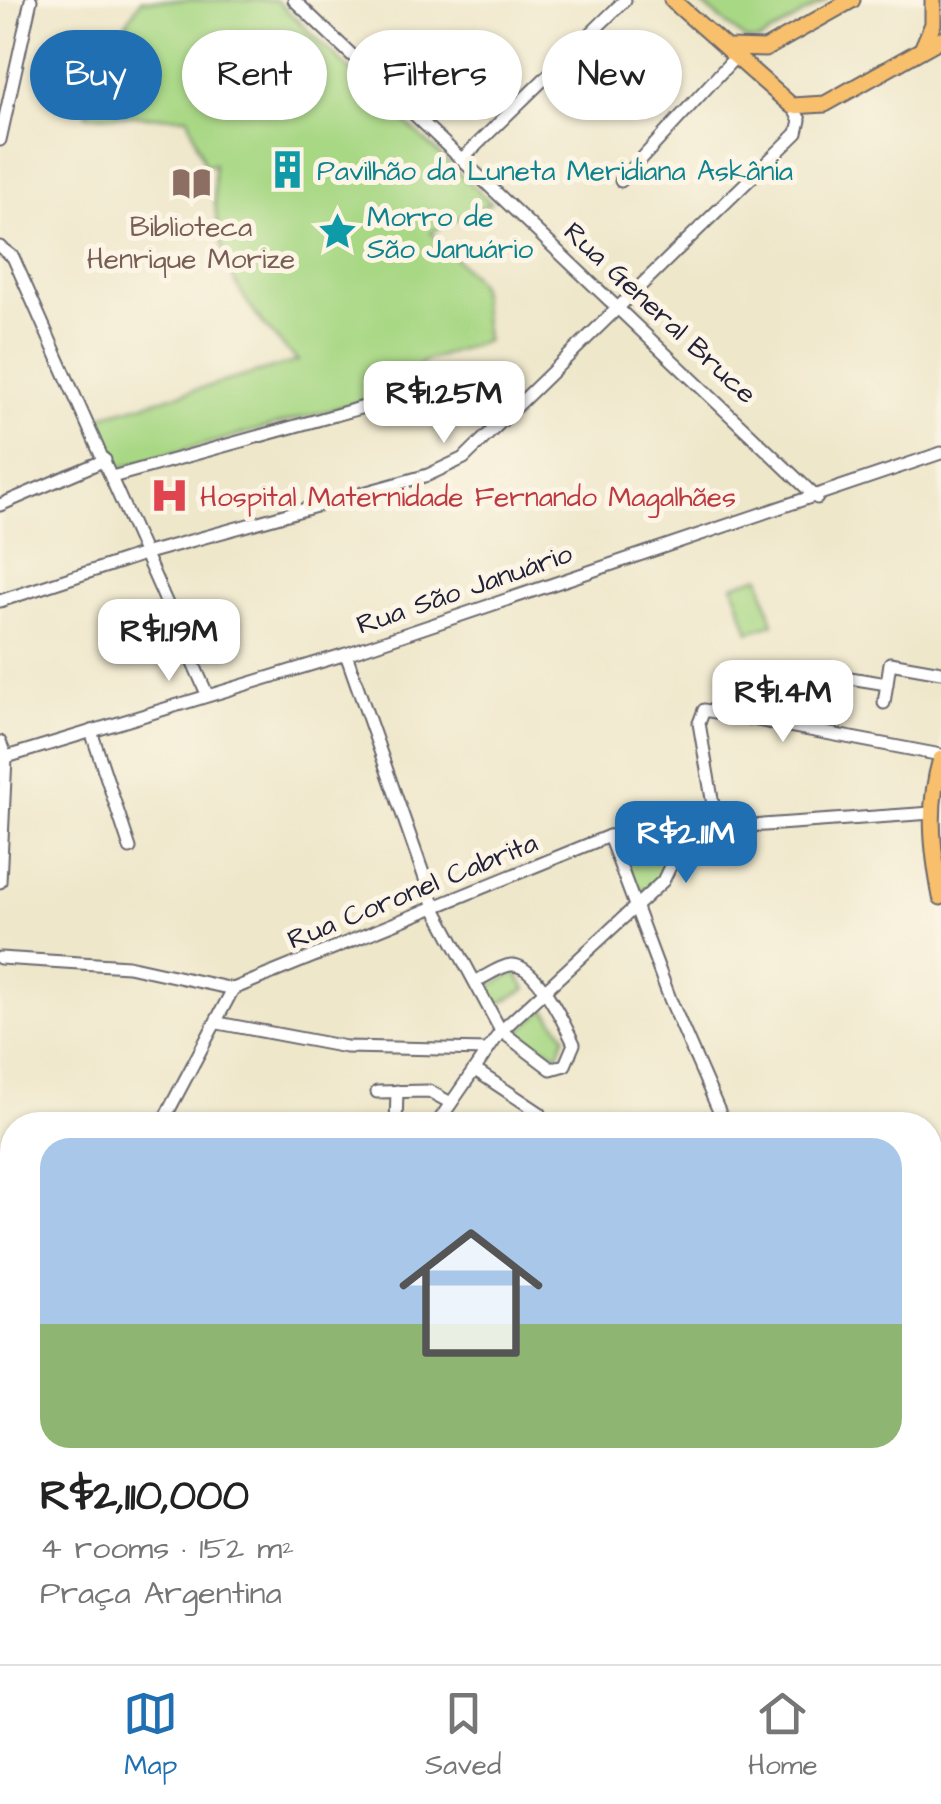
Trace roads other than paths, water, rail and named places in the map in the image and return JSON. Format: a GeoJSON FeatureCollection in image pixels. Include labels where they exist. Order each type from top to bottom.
{"type":"FeatureCollection","features":[{"type":"Feature","properties":{"kind":"main road"},"geometry":{"type":"LineString","coordinates":[[672,0],[792,106],[825,104],[941,39]]}},
{"type":"Feature","properties":{"kind":"main road"},"geometry":{"type":"LineString","coordinates":[[734,51],[765,50],[852,0]]}},
{"type":"Feature","properties":{"kind":"main road"},"geometry":{"type":"LineString","coordinates":[[920,50],[933,24],[936,2]]}},
{"type":"Feature","properties":{"kind":"main road"},"geometry":{"type":"LineString","coordinates":[[941,757],[932,814],[932,849],[941,897]]}},
{"type":"Feature","properties":{"kind":"street"},"geometry":{"type":"LineString","coordinates":[[0,140],[3,108],[31,0]]}},
{"type":"Feature","properties":{"kind":"street","name":"Rua General Bruce"},"geometry":{"type":"LineString","coordinates":[[294,0],[816,498]]}},
{"type":"Feature","properties":{"kind":"street"},"geometry":{"type":"LineString","coordinates":[[462,158],[625,0]]}},
{"type":"Feature","properties":{"kind":"street"},"geometry":{"type":"LineString","coordinates":[[621,181],[734,51]]}},
{"type":"Feature","properties":{"kind":"street"},"geometry":{"type":"LineString","coordinates":[[0,601],[147,554],[445,469],[472,451],[797,133],[800,120],[792,106]]}},
{"type":"Feature","properties":{"kind":"street"},"geometry":{"type":"LineString","coordinates":[[0,247],[13,256],[26,280],[207,694]]}},
{"type":"Feature","properties":{"kind":"street"},"geometry":{"type":"LineString","coordinates":[[112,477],[393,399]]}},
{"type":"Feature","properties":{"kind":"street","name":"Rua São Januário"},"geometry":{"type":"LineString","coordinates":[[3,758],[346,654],[941,453]]}},
{"type":"Feature","properties":{"kind":"street"},"geometry":{"type":"LineString","coordinates":[[0,505],[105,460]]}},
{"type":"Feature","properties":{"kind":"street"},"geometry":{"type":"LineString","coordinates":[[346,654],[436,910],[501,1032],[550,1068],[565,1065],[574,1044],[545,991],[525,969],[514,965],[475,982]]}},
{"type":"Feature","properties":{"kind":"street"},"geometry":{"type":"LineString","coordinates":[[884,703],[892,662],[941,672]]}},
{"type":"Feature","properties":{"kind":"street"},"geometry":{"type":"LineString","coordinates":[[850,678],[886,684]]}},
{"type":"Feature","properties":{"kind":"street"},"geometry":{"type":"LineString","coordinates":[[718,828],[699,722],[704,710],[941,757]]}},
{"type":"Feature","properties":{"kind":"street"},"geometry":{"type":"LineString","coordinates":[[90,731],[130,848]]}},
{"type":"Feature","properties":{"kind":"street"},"geometry":{"type":"LineString","coordinates":[[0,742],[0,882]]}},
{"type":"Feature","properties":{"kind":"street"},"geometry":{"type":"LineString","coordinates":[[720,1112],[609,836],[932,814]]}},
{"type":"Feature","properties":{"kind":"street"},"geometry":{"type":"LineString","coordinates":[[445,1112],[501,1032],[634,904],[656,889],[670,872],[677,852],[676,833]]}},
{"type":"Feature","properties":{"kind":"street","name":"Rua Coronel Cabrita"},"geometry":{"type":"LineString","coordinates":[[233,989],[436,910],[609,836]]}},
{"type":"Feature","properties":{"kind":"street"},"geometry":{"type":"LineString","coordinates":[[0,958],[128,966],[233,989],[168,1112]]}},
{"type":"Feature","properties":{"kind":"street"},"geometry":{"type":"LineString","coordinates":[[218,1023],[346,1046],[488,1050]]}},
{"type":"Feature","properties":{"kind":"street"},"geometry":{"type":"LineString","coordinates":[[474,1070],[538,1112]]}},
{"type":"Feature","properties":{"kind":"street"},"geometry":{"type":"LineString","coordinates":[[396,1112],[397,1091]]}},
{"type":"Feature","properties":{"kind":"street"},"geometry":{"type":"LineString","coordinates":[[378,1092],[429,1091],[451,1103]]}},
{"type":"Feature","properties":{"kind":"place","name":"Pavilhão da Luneta Meridiana Askânia"},"geometry":{"type":"Point","coordinates":[287,170]}},
{"type":"Feature","properties":{"kind":"place","name":"Biblioteca Henrique Morize"},"geometry":{"type":"Point","coordinates":[191,184]}},
{"type":"Feature","properties":{"kind":"place","name":"Morro de São Januário"},"geometry":{"type":"Point","coordinates":[337,232]}},
{"type":"Feature","properties":{"kind":"place","name":"Hospital Maternidade Fernando Magalhães"},"geometry":{"type":"Point","coordinates":[170,496]}}]}
